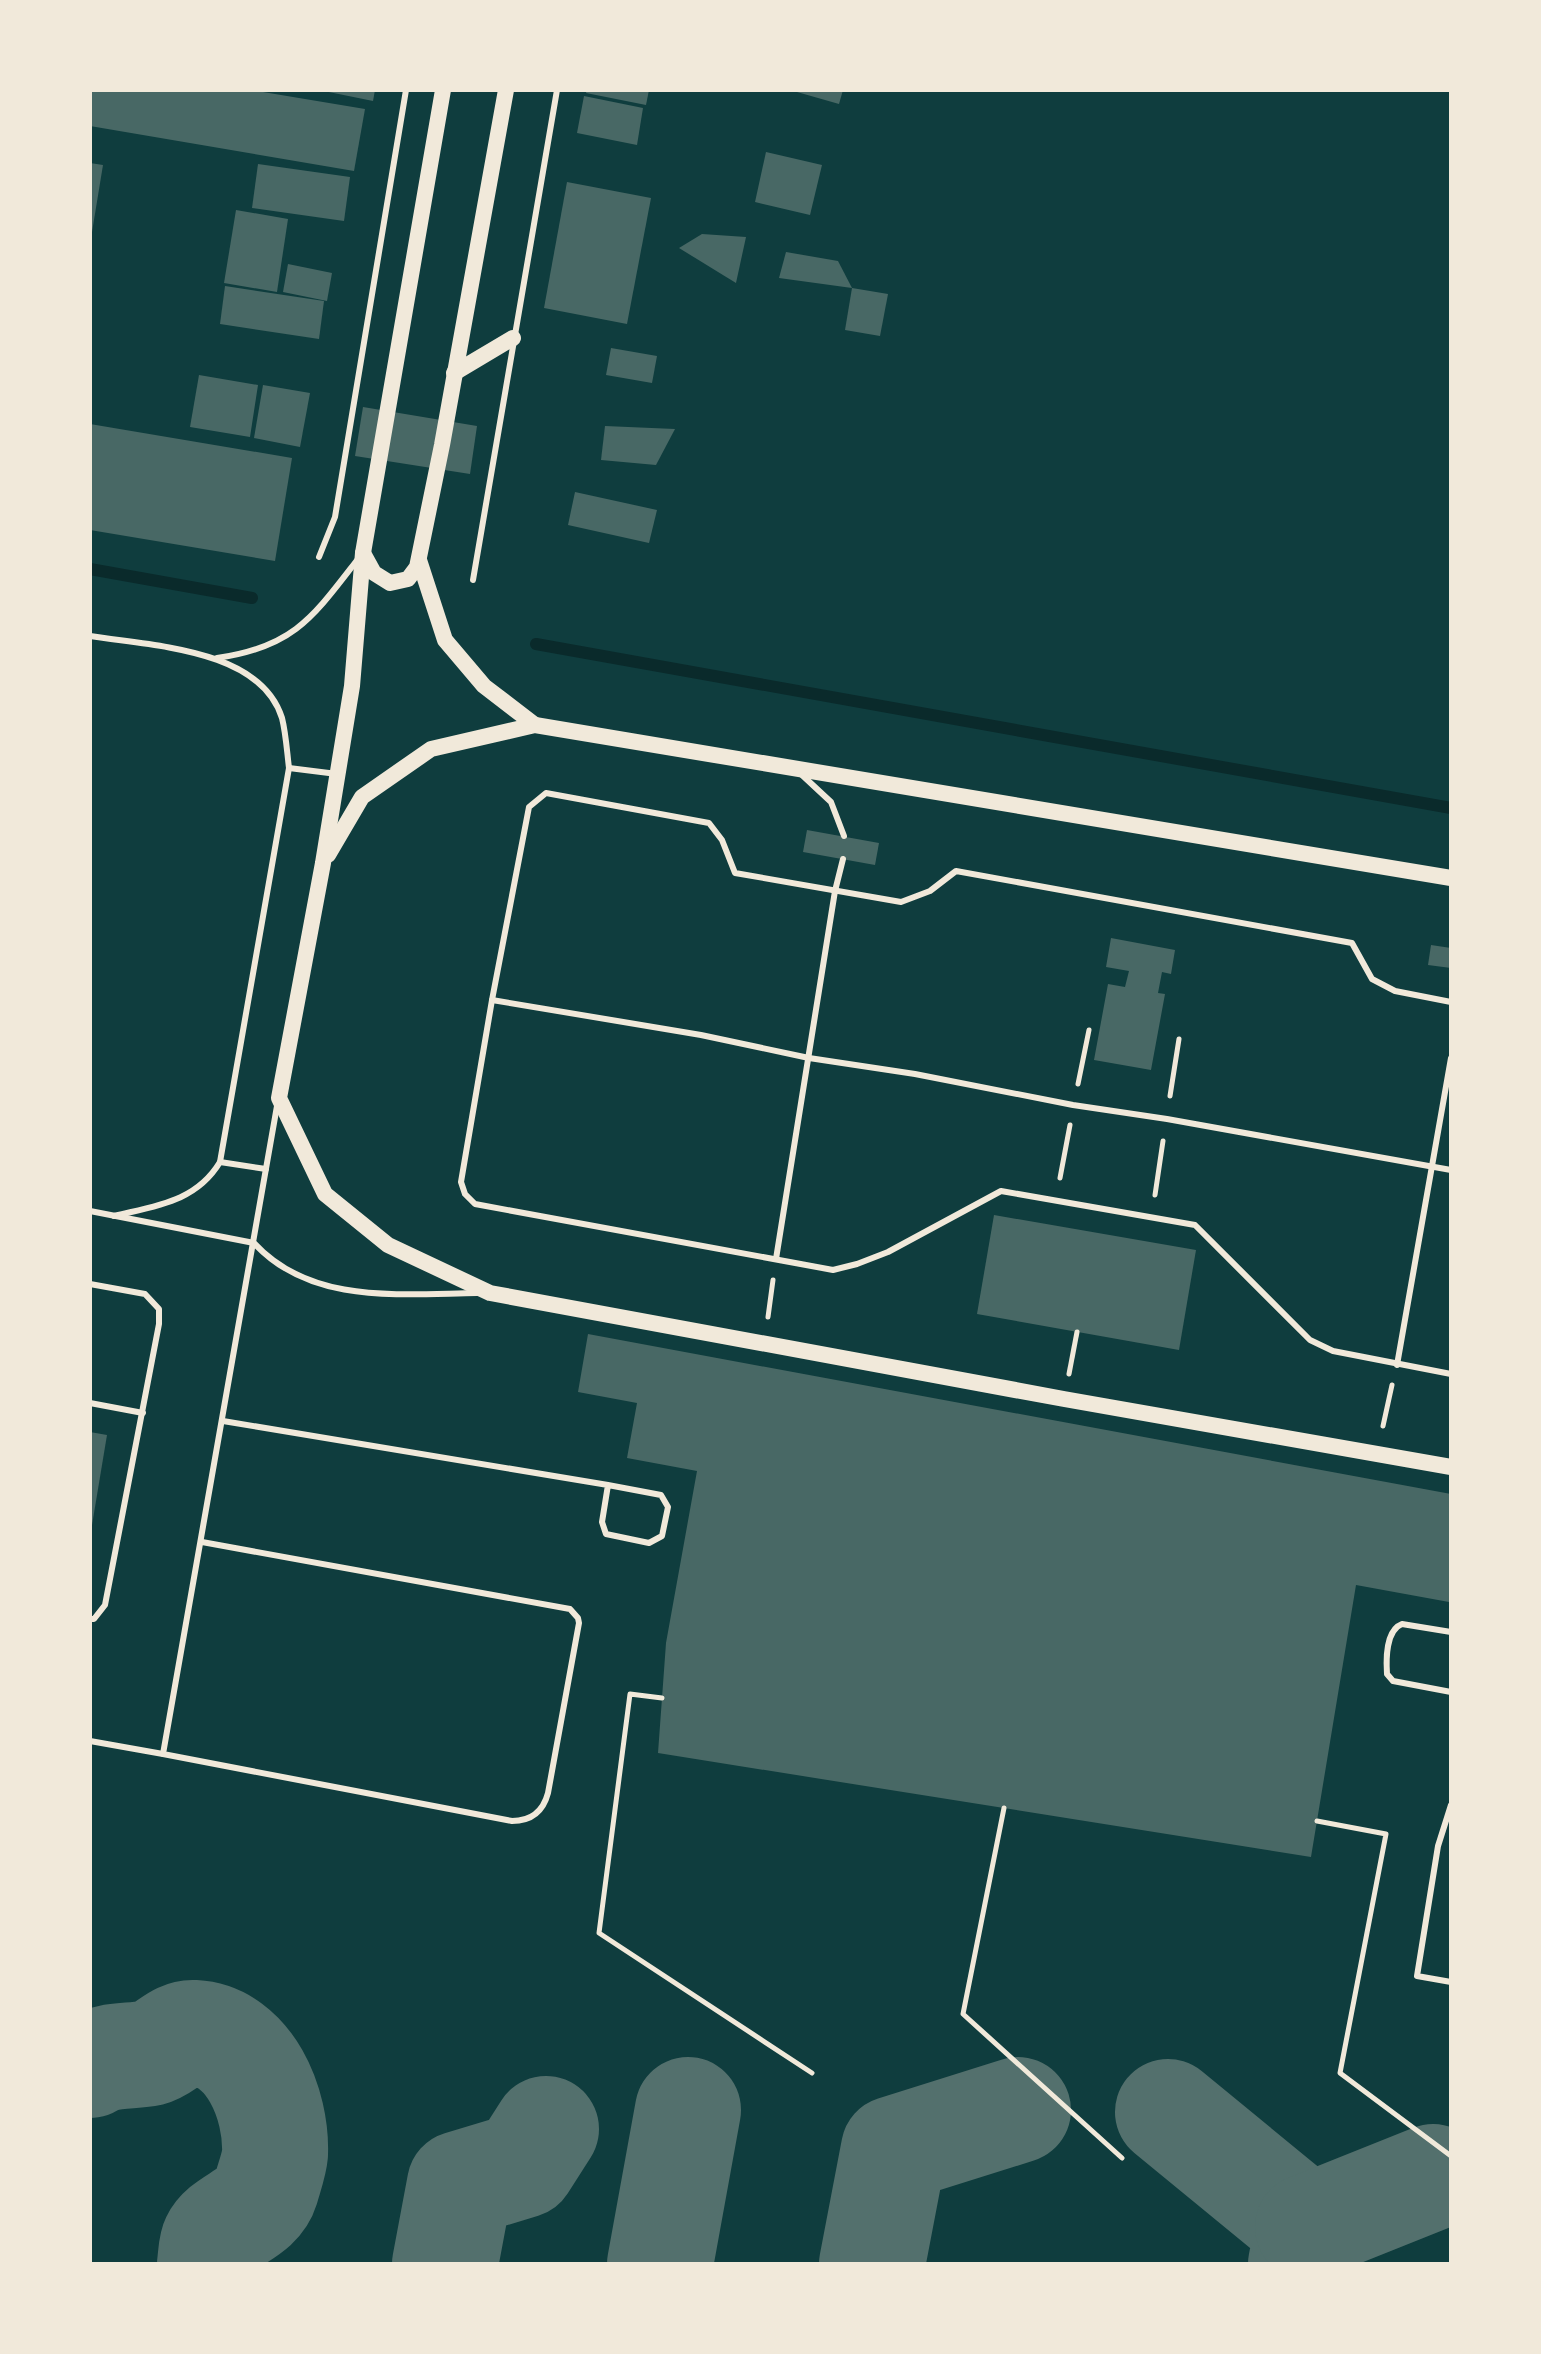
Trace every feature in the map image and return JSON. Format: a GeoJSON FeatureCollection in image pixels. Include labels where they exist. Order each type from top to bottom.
{"type":"FeatureCollection","features":[{"type":"Feature","properties":{"kind":"main road"},"geometry":{"type":"LineString","coordinates":[[443,90],[363,553],[352,686],[338,774],[279,1098],[325,1194],[388,1245],[490,1293],[1034,1394],[1451,1467]]}},
{"type":"Feature","properties":{"kind":"main road"},"geometry":{"type":"LineString","coordinates":[[363,553],[374,573],[390,583],[408,579],[414,574],[419,560],[506,90]]}},
{"type":"Feature","properties":{"kind":"main road"},"geometry":{"type":"LineString","coordinates":[[454,373],[513,338]]}},
{"type":"Feature","properties":{"kind":"main road"},"geometry":{"type":"LineString","coordinates":[[419,560],[445,640],[484,686],[535,725]]}},
{"type":"Feature","properties":{"kind":"main road"},"geometry":{"type":"LineString","coordinates":[[323,863],[362,797],[431,749],[535,725],[1451,878]]}},
{"type":"Feature","properties":{"kind":"lane"},"geometry":{"type":"LineString","coordinates":[[319,557],[335,517],[406,90]]}},
{"type":"Feature","properties":{"kind":"lane"},"geometry":{"type":"LineString","coordinates":[[473,580],[557,90]]}},
{"type":"Feature","properties":{"kind":"lane"},"geometry":{"type":"LineString","coordinates":[[90,636],[217,658],[250,653],[279,642],[318,611],[363,553]]}},
{"type":"Feature","properties":{"kind":"lane"},"geometry":{"type":"LineString","coordinates":[[114,1216],[185,1198],[211,1177],[220,1162],[289,768],[282,718],[270,696],[248,676],[217,658]]}},
{"type":"Feature","properties":{"kind":"lane"},"geometry":{"type":"LineString","coordinates":[[794,767],[831,802],[844,836]]}},
{"type":"Feature","properties":{"kind":"lane"},"geometry":{"type":"LineString","coordinates":[[289,768],[338,774]]}},
{"type":"Feature","properties":{"kind":"lane"},"geometry":{"type":"LineString","coordinates":[[1451,1002],[1395,991],[1372,979],[1352,943],[956,871],[930,891],[901,902],[735,873],[722,840],[709,823],[546,793],[529,807],[461,1182],[465,1194],[475,1204],[833,1270],[888,1252],[1001,1191],[1195,1225],[1310,1340],[1333,1351],[1451,1374]]}},
{"type":"Feature","properties":{"kind":"lane"},"geometry":{"type":"LineString","coordinates":[[776,1259],[835,891],[843,859]]}},
{"type":"Feature","properties":{"kind":"lane"},"geometry":{"type":"LineString","coordinates":[[492,1000],[1451,1170]]}},
{"type":"Feature","properties":{"kind":"lane"},"geometry":{"type":"LineString","coordinates":[[1397,1365],[1451,1058]]}},
{"type":"Feature","properties":{"kind":"lane"},"geometry":{"type":"LineString","coordinates":[[163,1754],[279,1098]]}},
{"type":"Feature","properties":{"kind":"lane"},"geometry":{"type":"LineString","coordinates":[[220,1162],[266,1169]]}},
{"type":"Feature","properties":{"kind":"lane"},"geometry":{"type":"LineString","coordinates":[[90,1211],[254,1243],[270,1260],[288,1272],[307,1281],[354,1292],[490,1293]]}},
{"type":"Feature","properties":{"kind":"lane"},"geometry":{"type":"LineString","coordinates":[[90,1284],[145,1294],[159,1309],[143,1413],[105,1605],[94,1619],[90,1619]]}},
{"type":"Feature","properties":{"kind":"lane"},"geometry":{"type":"LineString","coordinates":[[90,1403],[143,1413]]}},
{"type":"Feature","properties":{"kind":"lane"},"geometry":{"type":"LineString","coordinates":[[223,1421],[608,1485],[661,1495],[668,1507],[662,1536],[649,1543],[606,1534],[602,1522],[608,1485]]}},
{"type":"Feature","properties":{"kind":"lane"},"geometry":{"type":"LineString","coordinates":[[90,1741],[512,1821],[528,1819],[543,1808],[578,1629],[578,1618],[565,1607],[202,1542]]}},
{"type":"Feature","properties":{"kind":"lane"},"geometry":{"type":"LineString","coordinates":[[1451,1632],[1402,1624],[1395,1627],[1391,1632],[1387,1665],[1387,1674],[1393,1681],[1451,1692]]}},
{"type":"Feature","properties":{"kind":"lane"},"geometry":{"type":"LineString","coordinates":[[1451,1805],[1438,1846],[1417,1976],[1451,1982]]}},
{"type":"Feature","properties":{"kind":"path"},"geometry":{"type":"LineString","coordinates":[[1377,1453],[1397,1365]]}},
{"type":"Feature","properties":{"kind":"path"},"geometry":{"type":"LineString","coordinates":[[662,1698],[630,1694],[599,1933],[812,2073]]}},
{"type":"Feature","properties":{"kind":"path"},"geometry":{"type":"LineString","coordinates":[[1004,1808],[963,2014],[1122,2158]]}},
{"type":"Feature","properties":{"kind":"path"},"geometry":{"type":"LineString","coordinates":[[1317,1821],[1386,1834],[1340,2073],[1451,2156]]}},
{"type":"Feature","properties":{"kind":"building"},"geometry":{"type":"Polygon","coordinates":[[[90,90],[251,90],[365,109],[354,171],[90,126],[90,90]]]}},
{"type":"Feature","properties":{"kind":"building"},"geometry":{"type":"Polygon","coordinates":[[[319,90],[375,90],[373,101],[319,90]]]}},
{"type":"Feature","properties":{"kind":"building"},"geometry":{"type":"Polygon","coordinates":[[[587,90],[649,90],[646,105],[586,93],[587,90]]]}},
{"type":"Feature","properties":{"kind":"building"},"geometry":{"type":"Polygon","coordinates":[[[790,90],[843,90],[839,104],[790,90]]]}},
{"type":"Feature","properties":{"kind":"building"},"geometry":{"type":"Polygon","coordinates":[[[584,96],[643,108],[637,145],[577,133],[584,96]]]}},
{"type":"Feature","properties":{"kind":"building"},"geometry":{"type":"Polygon","coordinates":[[[766,152],[822,165],[810,215],[755,202],[766,152]]]}},
{"type":"Feature","properties":{"kind":"building"},"geometry":{"type":"Polygon","coordinates":[[[90,163],[103,165],[92,232],[90,232],[90,163]]]}},
{"type":"Feature","properties":{"kind":"building"},"geometry":{"type":"Polygon","coordinates":[[[258,164],[350,177],[344,221],[252,208],[258,164]]]}},
{"type":"Feature","properties":{"kind":"building"},"geometry":{"type":"Polygon","coordinates":[[[567,182],[651,198],[627,324],[544,308],[567,182]]]}},
{"type":"Feature","properties":{"kind":"building"},"geometry":{"type":"Polygon","coordinates":[[[236,210],[288,219],[277,292],[224,283],[236,210]]]}},
{"type":"Feature","properties":{"kind":"building"},"geometry":{"type":"Polygon","coordinates":[[[702,234],[746,237],[736,283],[679,248],[702,234]]]}},
{"type":"Feature","properties":{"kind":"building"},"geometry":{"type":"Polygon","coordinates":[[[786,252],[838,261],[852,288],[779,278],[786,252]]]}},
{"type":"Feature","properties":{"kind":"building"},"geometry":{"type":"Polygon","coordinates":[[[288,264],[332,273],[327,301],[283,292],[288,264]]]}},
{"type":"Feature","properties":{"kind":"building"},"geometry":{"type":"Polygon","coordinates":[[[225,286],[324,301],[319,339],[220,324],[225,286]]]}},
{"type":"Feature","properties":{"kind":"building"},"geometry":{"type":"Polygon","coordinates":[[[852,288],[888,294],[880,336],[845,330],[852,288]]]}},
{"type":"Feature","properties":{"kind":"building"},"geometry":{"type":"Polygon","coordinates":[[[611,348],[657,356],[652,383],[606,375],[611,348]]]}},
{"type":"Feature","properties":{"kind":"building"},"geometry":{"type":"Polygon","coordinates":[[[199,375],[258,385],[250,437],[190,427],[199,375]]]}},
{"type":"Feature","properties":{"kind":"building"},"geometry":{"type":"Polygon","coordinates":[[[263,385],[310,393],[300,447],[254,438],[263,385]]]}},
{"type":"Feature","properties":{"kind":"building"},"geometry":{"type":"Polygon","coordinates":[[[363,407],[477,426],[470,474],[355,456],[363,407]]]}},
{"type":"Feature","properties":{"kind":"building"},"geometry":{"type":"Polygon","coordinates":[[[90,424],[292,458],[275,561],[90,530],[90,424]]]}},
{"type":"Feature","properties":{"kind":"building"},"geometry":{"type":"Polygon","coordinates":[[[605,426],[675,429],[656,465],[601,460],[605,426]]]}},
{"type":"Feature","properties":{"kind":"building"},"geometry":{"type":"Polygon","coordinates":[[[575,492],[657,510],[649,543],[568,525],[575,492]]]}},
{"type":"Feature","properties":{"kind":"building"},"geometry":{"type":"Polygon","coordinates":[[[807,830],[879,843],[875,865],[803,852],[807,830]]]}},
{"type":"Feature","properties":{"kind":"building"},"geometry":{"type":"Polygon","coordinates":[[[1111,938],[1175,950],[1171,974],[1162,972],[1158,993],[1165,994],[1151,1070],[1094,1060],[1108,984],[1125,987],[1129,971],[1106,967],[1111,938]]]}},
{"type":"Feature","properties":{"kind":"building"},"geometry":{"type":"Polygon","coordinates":[[[1431,945],[1451,948],[1451,968],[1428,965],[1431,945]]]}},
{"type":"Feature","properties":{"kind":"building"},"geometry":{"type":"Polygon","coordinates":[[[994,1215],[1196,1250],[1179,1350],[977,1314],[994,1215]]]}},
{"type":"Feature","properties":{"kind":"building"},"geometry":{"type":"Polygon","coordinates":[[[588,1334],[1451,1494],[1449,1602],[1356,1585],[1311,1857],[658,1753],[666,1643],[697,1471],[627,1458],[637,1403],[578,1392],[588,1334]]]}},
{"type":"Feature","properties":{"kind":"building"},"geometry":{"type":"Polygon","coordinates":[[[90,1432],[107,1435],[92,1525],[90,1525],[90,1432]]]}},
{"type":"Feature","properties":{"kind":"waterway"},"geometry":{"type":"LineString","coordinates":[[90,569],[252,598]]}},
{"type":"Feature","properties":{"kind":"waterway"},"geometry":{"type":"LineString","coordinates":[[536,644],[1451,808]]}},
{"type":"Feature","properties":{"kind":"taxiway"},"geometry":{"type":"LineString","coordinates":[[90,2065],[112,2057],[150,2053],[182,2035],[194,2033],[214,2037],[231,2046],[256,2076],[271,2115],[275,2154],[273,2167],[262,2198],[225,2227],[214,2240],[210,2264]]}},
{"type":"Feature","properties":{"kind":"taxiway"},"geometry":{"type":"LineString","coordinates":[[660,2264],[688,2110]]}},
{"type":"Feature","properties":{"kind":"taxiway"},"geometry":{"type":"LineString","coordinates":[[872,2264],[894,2149],[1018,2110]]}},
{"type":"Feature","properties":{"kind":"taxiway"},"geometry":{"type":"LineString","coordinates":[[1168,2112],[1308,2227],[1301,2264]]}},
{"type":"Feature","properties":{"kind":"taxiway"},"geometry":{"type":"LineString","coordinates":[[445,2264],[460,2184],[523,2165],[546,2129]]}},
{"type":"Feature","properties":{"kind":"taxiway"},"geometry":{"type":"LineString","coordinates":[[1308,2227],[1433,2177]]}}]}
